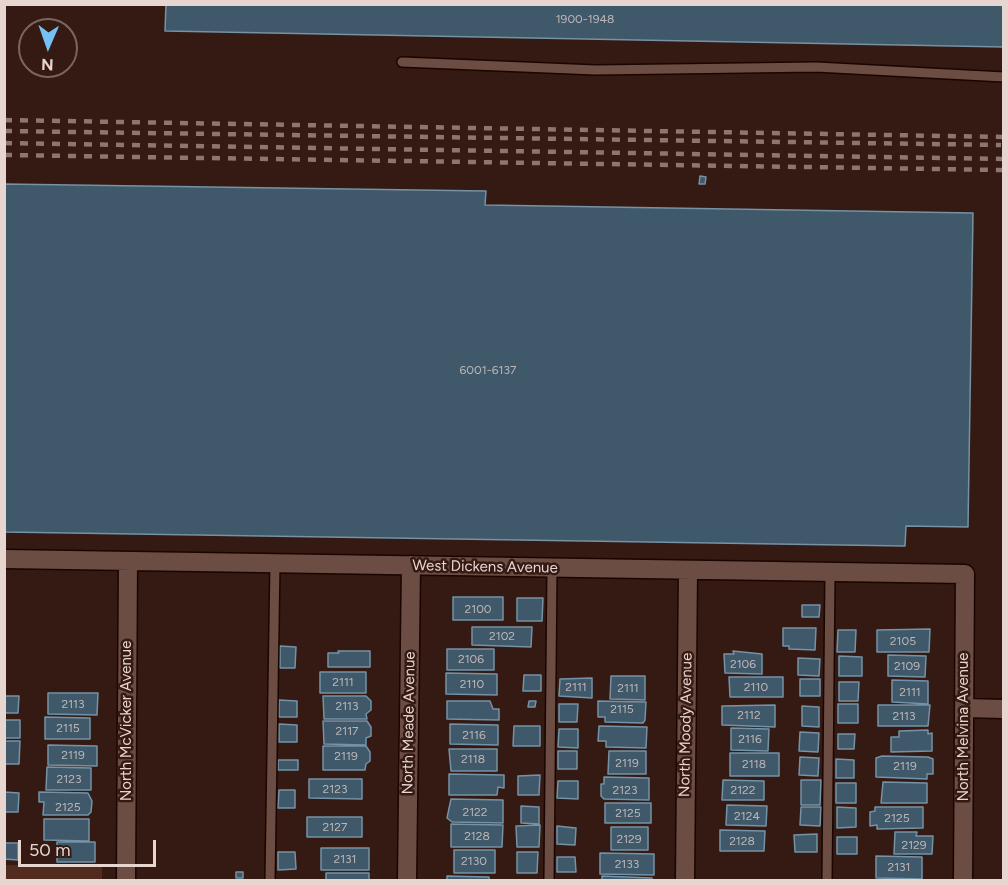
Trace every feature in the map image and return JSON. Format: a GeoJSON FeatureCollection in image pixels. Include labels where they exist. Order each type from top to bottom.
{"type":"FeatureCollection","features":[{"type":"Feature","properties":{"kind":"street","name":"West Dickens Avenue"},"geometry":{"type":"LineString","coordinates":[[4,559],[965,574]]}},
{"type":"Feature","properties":{"kind":"street","name":"North McVicker Avenue"},"geometry":{"type":"LineString","coordinates":[[126,880],[128,561]]}},
{"type":"Feature","properties":{"kind":"street","name":"North Meade Avenue"},"geometry":{"type":"LineString","coordinates":[[407,880],[411,565]]}},
{"type":"Feature","properties":{"kind":"street","name":"North Moody Avenue"},"geometry":{"type":"LineString","coordinates":[[685,880],[687,570]]}},
{"type":"Feature","properties":{"kind":"street","name":"North Melvina Avenue"},"geometry":{"type":"LineString","coordinates":[[963,880],[965,574]]}},
{"type":"Feature","properties":{"kind":"street"},"geometry":{"type":"LineString","coordinates":[[964,708],[1004,709]]}},
{"type":"Feature","properties":{"kind":"lane"},"geometry":{"type":"LineString","coordinates":[[402,62],[596,70],[816,67],[1004,77]]}},
{"type":"Feature","properties":{"kind":"lane"},"geometry":{"type":"LineString","coordinates":[[270,880],[275,563]]}},
{"type":"Feature","properties":{"kind":"lane"},"geometry":{"type":"LineString","coordinates":[[549,880],[552,568]]}},
{"type":"Feature","properties":{"kind":"lane"},"geometry":{"type":"LineString","coordinates":[[827,880],[830,572]]}},
{"type":"Feature","properties":{"kind":"shaded area"},"geometry":{"type":"Polygon","coordinates":[[[5,865],[102,866],[102,880],[5,880],[5,865]]]}},
{"type":"Feature","properties":{"kind":"building"},"geometry":{"type":"Polygon","coordinates":[[[166,4],[1004,4],[1004,47],[165,31],[166,4]]]}},
{"type":"Feature","properties":{"kind":"building"},"geometry":{"type":"Polygon","coordinates":[[[700,176],[706,177],[705,184],[699,184],[700,176]]]}},
{"type":"Feature","properties":{"kind":"building"},"geometry":{"type":"Polygon","coordinates":[[[4,184],[486,191],[485,205],[973,213],[968,527],[906,526],[905,546],[4,532],[4,184]]]}},
{"type":"Feature","properties":{"kind":"building"},"geometry":{"type":"Polygon","coordinates":[[[453,597],[503,597],[503,620],[453,620],[453,597]]]}},
{"type":"Feature","properties":{"kind":"building"},"geometry":{"type":"Polygon","coordinates":[[[517,598],[543,598],[542,621],[517,621],[517,598]]]}},
{"type":"Feature","properties":{"kind":"building"},"geometry":{"type":"Polygon","coordinates":[[[802,605],[820,605],[819,617],[802,617],[802,605]]]}},
{"type":"Feature","properties":{"kind":"building"},"geometry":{"type":"Polygon","coordinates":[[[472,627],[532,627],[531,647],[472,645],[472,627]]]}},
{"type":"Feature","properties":{"kind":"building"},"geometry":{"type":"Polygon","coordinates":[[[783,628],[816,628],[815,650],[789,649],[789,646],[783,646],[783,628]]]}},
{"type":"Feature","properties":{"kind":"building"},"geometry":{"type":"Polygon","coordinates":[[[930,629],[929,652],[877,652],[877,630],[930,629]]]}},
{"type":"Feature","properties":{"kind":"building"},"geometry":{"type":"Polygon","coordinates":[[[838,630],[856,630],[855,652],[837,652],[838,630]]]}},
{"type":"Feature","properties":{"kind":"building"},"geometry":{"type":"Polygon","coordinates":[[[280,646],[296,647],[295,668],[280,668],[280,646]]]}},
{"type":"Feature","properties":{"kind":"building"},"geometry":{"type":"Polygon","coordinates":[[[447,649],[494,649],[494,670],[447,670],[447,649]]]}},
{"type":"Feature","properties":{"kind":"building"},"geometry":{"type":"Polygon","coordinates":[[[338,651],[370,651],[370,667],[328,667],[328,653],[339,653],[338,651]]]}},
{"type":"Feature","properties":{"kind":"building"},"geometry":{"type":"Polygon","coordinates":[[[733,651],[762,654],[762,674],[725,673],[724,654],[734,654],[733,651]]]}},
{"type":"Feature","properties":{"kind":"building"},"geometry":{"type":"Polygon","coordinates":[[[888,655],[926,656],[925,677],[888,676],[888,655]]]}},
{"type":"Feature","properties":{"kind":"building"},"geometry":{"type":"Polygon","coordinates":[[[839,656],[862,657],[862,676],[839,676],[839,656]]]}},
{"type":"Feature","properties":{"kind":"building"},"geometry":{"type":"Polygon","coordinates":[[[798,658],[820,659],[819,676],[798,675],[798,658]]]}},
{"type":"Feature","properties":{"kind":"building"},"geometry":{"type":"Polygon","coordinates":[[[320,672],[366,672],[366,693],[320,693],[320,672]]]}},
{"type":"Feature","properties":{"kind":"building"},"geometry":{"type":"Polygon","coordinates":[[[446,673],[497,674],[497,695],[446,694],[446,673]]]}},
{"type":"Feature","properties":{"kind":"building"},"geometry":{"type":"Polygon","coordinates":[[[524,675],[541,675],[541,691],[523,691],[524,675]]]}},
{"type":"Feature","properties":{"kind":"building"},"geometry":{"type":"Polygon","coordinates":[[[611,676],[645,676],[645,700],[610,699],[611,676]]]}},
{"type":"Feature","properties":{"kind":"building"},"geometry":{"type":"Polygon","coordinates":[[[729,677],[783,677],[783,697],[730,697],[729,677]]]}},
{"type":"Feature","properties":{"kind":"building"},"geometry":{"type":"Polygon","coordinates":[[[592,678],[592,698],[559,696],[560,679],[592,678]]]}},
{"type":"Feature","properties":{"kind":"building"},"geometry":{"type":"Polygon","coordinates":[[[800,679],[820,679],[820,696],[800,696],[800,679]]]}},
{"type":"Feature","properties":{"kind":"building"},"geometry":{"type":"Polygon","coordinates":[[[892,680],[928,681],[928,704],[892,702],[892,680]]]}},
{"type":"Feature","properties":{"kind":"building"},"geometry":{"type":"Polygon","coordinates":[[[839,682],[859,682],[858,701],[839,701],[839,682]]]}},
{"type":"Feature","properties":{"kind":"building"},"geometry":{"type":"Polygon","coordinates":[[[48,693],[98,693],[97,715],[48,714],[48,693]]]}},
{"type":"Feature","properties":{"kind":"building"},"geometry":{"type":"Polygon","coordinates":[[[4,696],[19,696],[18,713],[4,713],[4,696]]]}},
{"type":"Feature","properties":{"kind":"building"},"geometry":{"type":"Polygon","coordinates":[[[323,696],[366,696],[371,701],[371,710],[366,714],[367,719],[324,719],[323,696]]]}},
{"type":"Feature","properties":{"kind":"building"},"geometry":{"type":"Polygon","coordinates":[[[279,700],[297,701],[297,717],[279,717],[279,700]]]}},
{"type":"Feature","properties":{"kind":"building"},"geometry":{"type":"Polygon","coordinates":[[[447,701],[490,701],[493,709],[499,709],[499,720],[447,719],[447,701]]]}},
{"type":"Feature","properties":{"kind":"building"},"geometry":{"type":"Polygon","coordinates":[[[529,701],[536,701],[535,707],[528,707],[529,701]]]}},
{"type":"Feature","properties":{"kind":"building"},"geometry":{"type":"Polygon","coordinates":[[[598,701],[646,702],[645,720],[643,723],[605,722],[605,717],[598,717],[598,701]]]}},
{"type":"Feature","properties":{"kind":"building"},"geometry":{"type":"Polygon","coordinates":[[[559,704],[578,704],[577,722],[559,722],[559,704]]]}},
{"type":"Feature","properties":{"kind":"building"},"geometry":{"type":"Polygon","coordinates":[[[838,704],[858,704],[858,723],[838,723],[838,704]]]}},
{"type":"Feature","properties":{"kind":"building"},"geometry":{"type":"Polygon","coordinates":[[[775,705],[775,727],[722,725],[722,706],[775,705]]]}},
{"type":"Feature","properties":{"kind":"building"},"geometry":{"type":"Polygon","coordinates":[[[878,705],[930,705],[928,726],[878,726],[878,705]]]}},
{"type":"Feature","properties":{"kind":"building"},"geometry":{"type":"Polygon","coordinates":[[[802,706],[819,707],[819,727],[802,726],[802,706]]]}},
{"type":"Feature","properties":{"kind":"building"},"geometry":{"type":"Polygon","coordinates":[[[45,717],[90,718],[90,739],[45,739],[45,717]]]}},
{"type":"Feature","properties":{"kind":"building"},"geometry":{"type":"Polygon","coordinates":[[[4,720],[20,720],[20,738],[4,738],[4,720]]]}},
{"type":"Feature","properties":{"kind":"building"},"geometry":{"type":"Polygon","coordinates":[[[323,721],[367,721],[371,727],[371,736],[366,738],[366,745],[324,744],[323,721]]]}},
{"type":"Feature","properties":{"kind":"building"},"geometry":{"type":"Polygon","coordinates":[[[279,724],[297,725],[297,742],[279,742],[279,724]]]}},
{"type":"Feature","properties":{"kind":"building"},"geometry":{"type":"Polygon","coordinates":[[[450,724],[498,725],[498,745],[450,744],[450,724]]]}},
{"type":"Feature","properties":{"kind":"building"},"geometry":{"type":"Polygon","coordinates":[[[514,726],[540,726],[540,746],[513,746],[514,726]]]}},
{"type":"Feature","properties":{"kind":"building"},"geometry":{"type":"Polygon","coordinates":[[[599,726],[647,727],[646,748],[606,747],[606,741],[598,741],[599,726]]]}},
{"type":"Feature","properties":{"kind":"building"},"geometry":{"type":"Polygon","coordinates":[[[731,728],[769,729],[768,751],[731,750],[731,728]]]}},
{"type":"Feature","properties":{"kind":"building"},"geometry":{"type":"Polygon","coordinates":[[[559,729],[578,729],[578,748],[558,747],[559,729]]]}},
{"type":"Feature","properties":{"kind":"building"},"geometry":{"type":"Polygon","coordinates":[[[928,730],[928,734],[932,733],[932,751],[891,752],[891,737],[899,737],[899,731],[928,730]]]}},
{"type":"Feature","properties":{"kind":"building"},"geometry":{"type":"Polygon","coordinates":[[[800,732],[819,733],[818,752],[799,751],[800,732]]]}},
{"type":"Feature","properties":{"kind":"building"},"geometry":{"type":"Polygon","coordinates":[[[838,734],[855,734],[854,749],[838,749],[838,734]]]}},
{"type":"Feature","properties":{"kind":"building"},"geometry":{"type":"Polygon","coordinates":[[[4,741],[20,741],[19,764],[4,764],[4,741]]]}},
{"type":"Feature","properties":{"kind":"building"},"geometry":{"type":"Polygon","coordinates":[[[48,745],[97,746],[97,766],[48,765],[48,745]]]}},
{"type":"Feature","properties":{"kind":"building"},"geometry":{"type":"Polygon","coordinates":[[[323,746],[366,746],[370,752],[370,761],[366,764],[365,770],[323,770],[323,746]]]}},
{"type":"Feature","properties":{"kind":"building"},"geometry":{"type":"Polygon","coordinates":[[[449,749],[497,749],[497,771],[451,771],[449,749]]]}},
{"type":"Feature","properties":{"kind":"building"},"geometry":{"type":"Polygon","coordinates":[[[558,751],[577,751],[577,769],[558,769],[558,751]]]}},
{"type":"Feature","properties":{"kind":"building"},"geometry":{"type":"Polygon","coordinates":[[[609,751],[646,751],[646,774],[608,774],[609,751]]]}},
{"type":"Feature","properties":{"kind":"building"},"geometry":{"type":"Polygon","coordinates":[[[730,753],[779,753],[779,776],[730,776],[730,753]]]}},
{"type":"Feature","properties":{"kind":"building"},"geometry":{"type":"Polygon","coordinates":[[[882,756],[928,757],[933,759],[933,774],[927,774],[927,779],[876,777],[876,758],[882,756]]]}},
{"type":"Feature","properties":{"kind":"building"},"geometry":{"type":"Polygon","coordinates":[[[800,757],[819,758],[818,776],[799,775],[800,757]]]}},
{"type":"Feature","properties":{"kind":"building"},"geometry":{"type":"Polygon","coordinates":[[[836,759],[854,760],[854,778],[836,778],[836,759]]]}},
{"type":"Feature","properties":{"kind":"building"},"geometry":{"type":"Polygon","coordinates":[[[278,760],[298,760],[298,770],[278,770],[278,760]]]}},
{"type":"Feature","properties":{"kind":"building"},"geometry":{"type":"Polygon","coordinates":[[[47,767],[91,768],[91,790],[46,790],[47,767]]]}},
{"type":"Feature","properties":{"kind":"building"},"geometry":{"type":"Polygon","coordinates":[[[449,774],[504,775],[504,788],[498,787],[497,795],[449,795],[449,774]]]}},
{"type":"Feature","properties":{"kind":"building"},"geometry":{"type":"Polygon","coordinates":[[[540,775],[539,795],[518,795],[518,776],[540,775]]]}},
{"type":"Feature","properties":{"kind":"building"},"geometry":{"type":"Polygon","coordinates":[[[604,777],[649,778],[649,800],[604,799],[601,796],[601,784],[604,784],[604,777]]]}},
{"type":"Feature","properties":{"kind":"building"},"geometry":{"type":"Polygon","coordinates":[[[309,779],[362,779],[362,799],[309,798],[309,779]]]}},
{"type":"Feature","properties":{"kind":"building"},"geometry":{"type":"Polygon","coordinates":[[[723,780],[764,781],[764,800],[722,800],[723,780]]]}},
{"type":"Feature","properties":{"kind":"building"},"geometry":{"type":"Polygon","coordinates":[[[801,780],[821,780],[820,805],[801,805],[801,780]]]}},
{"type":"Feature","properties":{"kind":"building"},"geometry":{"type":"Polygon","coordinates":[[[558,781],[578,781],[578,799],[557,798],[558,781]]]}},
{"type":"Feature","properties":{"kind":"building"},"geometry":{"type":"Polygon","coordinates":[[[883,782],[927,783],[927,803],[881,803],[883,782]]]}},
{"type":"Feature","properties":{"kind":"building"},"geometry":{"type":"Polygon","coordinates":[[[836,783],[856,783],[856,803],[836,803],[836,783]]]}},
{"type":"Feature","properties":{"kind":"building"},"geometry":{"type":"Polygon","coordinates":[[[279,790],[295,790],[295,808],[278,808],[279,790]]]}},
{"type":"Feature","properties":{"kind":"building"},"geometry":{"type":"Polygon","coordinates":[[[4,792],[19,793],[18,812],[4,812],[4,792]]]}},
{"type":"Feature","properties":{"kind":"building"},"geometry":{"type":"Polygon","coordinates":[[[39,792],[88,793],[92,801],[91,812],[88,815],[43,815],[44,802],[39,802],[39,792]]]}},
{"type":"Feature","properties":{"kind":"building"},"geometry":{"type":"Polygon","coordinates":[[[451,799],[503,800],[503,823],[452,822],[447,818],[451,799]]]}},
{"type":"Feature","properties":{"kind":"building"},"geometry":{"type":"Polygon","coordinates":[[[605,803],[651,803],[651,823],[605,823],[605,803]]]}},
{"type":"Feature","properties":{"kind":"building"},"geometry":{"type":"Polygon","coordinates":[[[727,805],[767,806],[766,826],[726,825],[727,805]]]}},
{"type":"Feature","properties":{"kind":"building"},"geometry":{"type":"Polygon","coordinates":[[[521,806],[539,807],[539,824],[521,823],[521,806]]]}},
{"type":"Feature","properties":{"kind":"building"},"geometry":{"type":"Polygon","coordinates":[[[801,807],[821,807],[820,826],[800,825],[801,807]]]}},
{"type":"Feature","properties":{"kind":"building"},"geometry":{"type":"Polygon","coordinates":[[[837,807],[856,808],[856,827],[837,828],[837,807]]]}},
{"type":"Feature","properties":{"kind":"building"},"geometry":{"type":"Polygon","coordinates":[[[875,807],[923,807],[923,828],[877,829],[877,825],[870,826],[870,812],[875,811],[875,807]]]}},
{"type":"Feature","properties":{"kind":"building"},"geometry":{"type":"Polygon","coordinates":[[[307,817],[362,817],[362,837],[307,837],[307,817]]]}},
{"type":"Feature","properties":{"kind":"building"},"geometry":{"type":"Polygon","coordinates":[[[44,819],[89,819],[89,841],[44,840],[44,819]]]}},
{"type":"Feature","properties":{"kind":"building"},"geometry":{"type":"Polygon","coordinates":[[[451,824],[503,825],[502,847],[451,847],[451,824]]]}},
{"type":"Feature","properties":{"kind":"building"},"geometry":{"type":"Polygon","coordinates":[[[540,825],[539,847],[517,847],[516,826],[540,825]]]}},
{"type":"Feature","properties":{"kind":"building"},"geometry":{"type":"Polygon","coordinates":[[[557,826],[576,828],[575,845],[557,844],[557,826]]]}},
{"type":"Feature","properties":{"kind":"building"},"geometry":{"type":"Polygon","coordinates":[[[611,827],[648,827],[648,850],[611,850],[611,827]]]}},
{"type":"Feature","properties":{"kind":"building"},"geometry":{"type":"Polygon","coordinates":[[[720,830],[765,831],[764,851],[720,851],[720,830]]]}},
{"type":"Feature","properties":{"kind":"building"},"geometry":{"type":"Polygon","coordinates":[[[895,832],[917,832],[916,836],[933,836],[932,854],[894,854],[895,832]]]}},
{"type":"Feature","properties":{"kind":"building"},"geometry":{"type":"Polygon","coordinates":[[[817,834],[817,852],[795,852],[794,835],[817,834]]]}},
{"type":"Feature","properties":{"kind":"building"},"geometry":{"type":"Polygon","coordinates":[[[837,837],[857,837],[857,854],[837,854],[837,837]]]}},
{"type":"Feature","properties":{"kind":"building"},"geometry":{"type":"Polygon","coordinates":[[[57,842],[95,842],[95,862],[57,862],[57,842]]]}},
{"type":"Feature","properties":{"kind":"building"},"geometry":{"type":"Polygon","coordinates":[[[4,843],[18,843],[18,860],[4,859],[4,843]]]}},
{"type":"Feature","properties":{"kind":"building"},"geometry":{"type":"Polygon","coordinates":[[[321,848],[369,848],[369,870],[321,870],[321,848]]]}},
{"type":"Feature","properties":{"kind":"building"},"geometry":{"type":"Polygon","coordinates":[[[454,850],[495,850],[495,873],[454,873],[454,850]]]}},
{"type":"Feature","properties":{"kind":"building"},"geometry":{"type":"Polygon","coordinates":[[[278,852],[295,852],[296,869],[278,870],[278,852]]]}},
{"type":"Feature","properties":{"kind":"building"},"geometry":{"type":"Polygon","coordinates":[[[517,852],[538,852],[537,873],[517,873],[517,852]]]}},
{"type":"Feature","properties":{"kind":"building"},"geometry":{"type":"Polygon","coordinates":[[[600,853],[654,854],[654,875],[600,874],[600,853]]]}},
{"type":"Feature","properties":{"kind":"building"},"geometry":{"type":"Polygon","coordinates":[[[876,856],[922,857],[922,879],[876,878],[876,856]]]}},
{"type":"Feature","properties":{"kind":"building"},"geometry":{"type":"Polygon","coordinates":[[[557,857],[575,857],[576,872],[557,872],[557,857]]]}},
{"type":"Feature","properties":{"kind":"building"},"geometry":{"type":"Polygon","coordinates":[[[236,872],[243,872],[243,878],[236,878],[236,872]]]}},
{"type":"Feature","properties":{"kind":"building"},"geometry":{"type":"Polygon","coordinates":[[[326,873],[369,873],[369,880],[326,880],[326,873]]]}},
{"type":"Feature","properties":{"kind":"building"},"geometry":{"type":"Polygon","coordinates":[[[447,876],[489,877],[489,880],[447,880],[447,876]]]}},
{"type":"Feature","properties":{"kind":"building"},"geometry":{"type":"Polygon","coordinates":[[[602,876],[652,878],[652,880],[602,880],[602,876]]]}},
{"type":"Feature","properties":{"kind":"railway"},"geometry":{"type":"LineString","coordinates":[[4,120],[1004,137]]}},
{"type":"Feature","properties":{"kind":"railway"},"geometry":{"type":"LineString","coordinates":[[4,131],[1001,145]]}},
{"type":"Feature","properties":{"kind":"railway"},"geometry":{"type":"LineString","coordinates":[[4,143],[1004,159]]}},
{"type":"Feature","properties":{"kind":"railway"},"geometry":{"type":"LineString","coordinates":[[4,155],[1004,170]]}}]}
